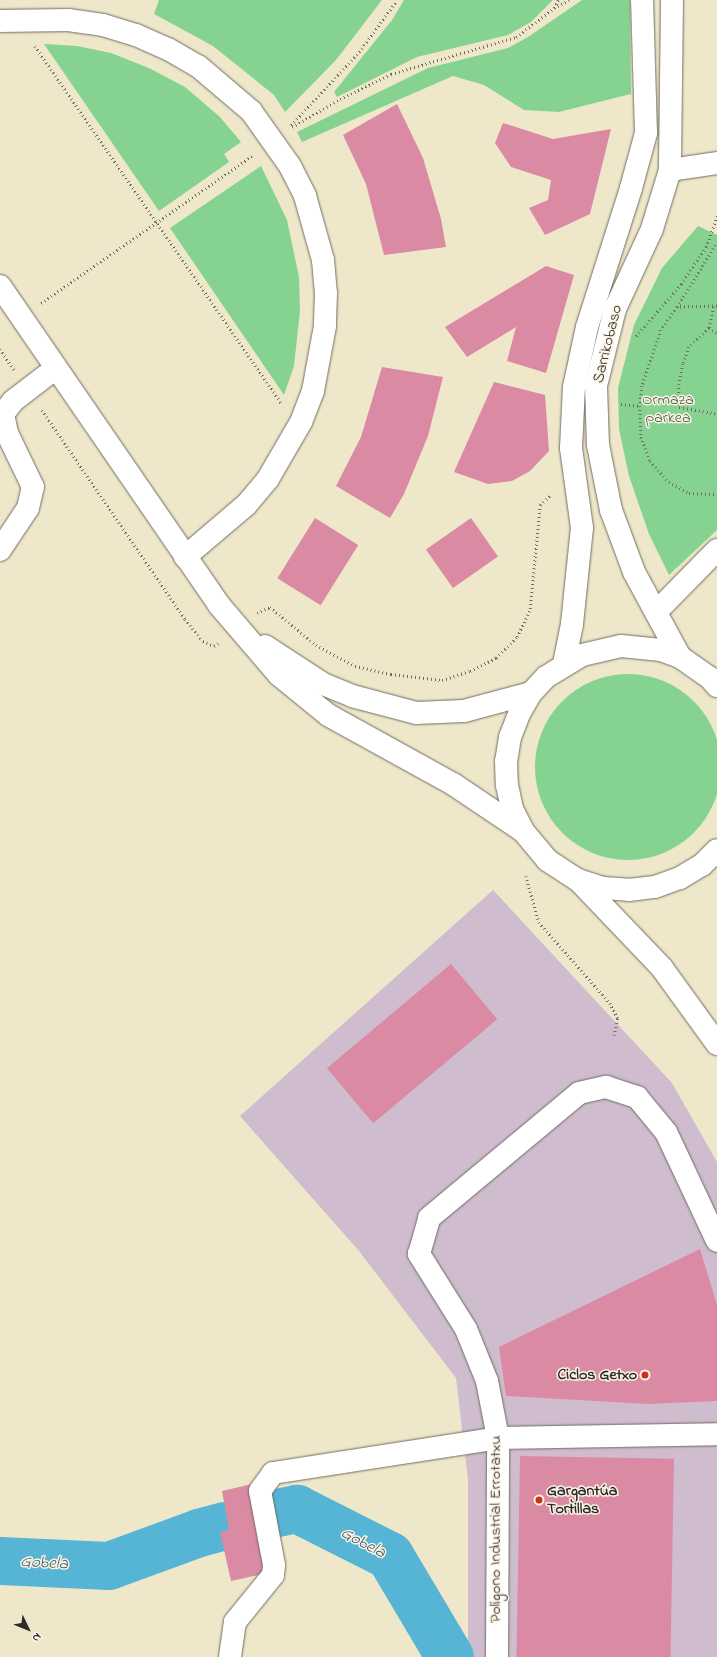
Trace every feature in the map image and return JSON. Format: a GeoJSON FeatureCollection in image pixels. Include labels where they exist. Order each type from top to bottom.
{"type":"FeatureCollection","features":[{"type":"Feature","properties":{"kind":"street","name":"Sarrikobaso"},"geometry":{"type":"LineString","coordinates":[[564,664],[572,624],[582,528],[571,448],[574,387],[587,327],[631,188],[646,133],[642,0]]}},
{"type":"Feature","properties":{"kind":"street","name":"Sarrikobaso"},"geometry":{"type":"LineString","coordinates":[[672,0],[670,170],[652,229],[615,310],[596,386],[598,445],[611,510],[634,572],[673,640],[680,657]]}},
{"type":"Feature","properties":{"kind":"street"},"geometry":{"type":"LineString","coordinates":[[0,21],[68,20],[103,25],[136,35],[168,49],[198,66],[226,87],[251,112],[274,141],[305,196],[323,260],[326,293],[321,359],[313,391],[298,428],[268,479],[246,504],[185,557]]}},
{"type":"Feature","properties":{"kind":"street"},"geometry":{"type":"LineString","coordinates":[[670,170],[717,163]]}},
{"type":"Feature","properties":{"kind":"street"},"geometry":{"type":"LineString","coordinates":[[0,286],[219,605],[240,627],[279,675],[322,710],[453,784],[523,831]]}},
{"type":"Feature","properties":{"kind":"street"},"geometry":{"type":"LineString","coordinates":[[0,550],[28,508],[33,487],[7,433],[3,414],[13,400],[56,368]]}},
{"type":"Feature","properties":{"kind":"street"},"geometry":{"type":"LineString","coordinates":[[656,612],[717,550]]}},
{"type":"Feature","properties":{"kind":"street"},"geometry":{"type":"LineString","coordinates":[[240,627],[281,658],[323,684],[389,708],[416,713],[440,714],[464,711],[532,693]]}},
{"type":"Feature","properties":{"kind":"street"},"geometry":{"type":"LineString","coordinates":[[717,686],[710,678],[680,657],[641,647],[621,646],[594,651],[564,664],[546,677],[532,693],[519,714],[510,737],[506,761],[507,785],[512,809],[523,831],[547,860],[578,880],[662,968],[685,996],[717,1044]]}},
{"type":"Feature","properties":{"kind":"street"},"geometry":{"type":"LineString","coordinates":[[578,880],[603,888],[629,890],[655,887],[680,878],[702,864],[717,850]]}},
{"type":"Feature","properties":{"kind":"street","name":"Polígono Industrial Errotatxu"},"geometry":{"type":"LineString","coordinates":[[497,1657],[498,1438],[487,1381],[466,1329],[419,1254],[429,1218],[579,1092],[606,1087],[638,1097],[666,1132],[717,1241]]}},
{"type":"Feature","properties":{"kind":"street"},"geometry":{"type":"LineString","coordinates":[[230,1657],[235,1622],[273,1575],[274,1565],[260,1490],[273,1473],[498,1438],[717,1434]]}},
{"type":"Feature","properties":{"kind":"path"},"geometry":{"type":"LineString","coordinates":[[397,0],[359,52],[285,131],[340,99],[391,74],[516,37],[554,8],[569,0]]}},
{"type":"Feature","properties":{"kind":"path"},"geometry":{"type":"LineString","coordinates":[[554,8],[558,0]]}},
{"type":"Feature","properties":{"kind":"path"},"geometry":{"type":"LineString","coordinates":[[30,39],[158,222],[298,428]]}},
{"type":"Feature","properties":{"kind":"path"},"geometry":{"type":"LineString","coordinates":[[21,317],[258,152]]}},
{"type":"Feature","properties":{"kind":"path"},"geometry":{"type":"LineString","coordinates":[[634,341],[636,334],[681,284],[706,247],[717,216]]}},
{"type":"Feature","properties":{"kind":"path"},"geometry":{"type":"LineString","coordinates":[[717,242],[662,330],[642,386],[641,437],[650,461],[669,482],[689,492],[717,494]]}},
{"type":"Feature","properties":{"kind":"path"},"geometry":{"type":"LineString","coordinates":[[677,308],[715,306],[709,328],[689,347],[679,384],[679,408],[717,414]]}},
{"type":"Feature","properties":{"kind":"path"},"geometry":{"type":"LineString","coordinates":[[709,328],[717,333]]}},
{"type":"Feature","properties":{"kind":"path"},"geometry":{"type":"LineString","coordinates":[[0,349],[203,641],[214,646],[265,607],[270,607],[316,645],[356,666],[391,674],[442,680],[470,671],[496,658],[517,637],[530,609],[540,505],[558,490]]}},
{"type":"Feature","properties":{"kind":"path"},"geometry":{"type":"LineString","coordinates":[[524,871],[539,922],[610,1003],[618,1019],[614,1036]]}},
{"type":"Feature","properties":{"kind":"shaded area"},"geometry":{"type":"Polygon","coordinates":[[[493,890],[672,1083],[717,1162],[717,1657],[468,1657],[468,1480],[456,1378],[359,1251],[240,1116],[493,890]]]}},
{"type":"Feature","properties":{"kind":"green space"},"geometry":{"type":"Polygon","coordinates":[[[159,0],[382,0],[336,60],[285,112],[274,95],[213,46],[154,14],[159,0]]]}},
{"type":"Feature","properties":{"kind":"green space"},"geometry":{"type":"Polygon","coordinates":[[[404,0],[553,0],[531,22],[508,35],[417,57],[337,97],[334,92],[392,20],[404,0]]]}},
{"type":"Feature","properties":{"kind":"green space"},"geometry":{"type":"Polygon","coordinates":[[[582,0],[630,0],[631,94],[559,112],[524,110],[484,85],[453,76],[302,142],[297,132],[428,68],[508,48],[528,37],[582,0]]]}},
{"type":"Feature","properties":{"kind":"green space"},"geometry":{"type":"Polygon","coordinates":[[[44,44],[77,46],[111,53],[149,68],[185,87],[220,117],[241,142],[224,154],[229,162],[159,211],[44,44]]]}},
{"type":"Feature","properties":{"kind":"green space"},"geometry":{"type":"Polygon","coordinates":[[[261,166],[287,220],[299,277],[300,311],[294,366],[284,395],[170,228],[261,166]]]}},
{"type":"Feature","properties":{"kind":"green space","name":"Ormaza parkea"},"geometry":{"type":"Polygon","coordinates":[[[698,226],[717,235],[717,530],[669,575],[649,534],[629,476],[619,429],[618,388],[634,325],[662,268],[698,226]]]}},
{"type":"Feature","properties":{"kind":"green space"},"geometry":{"type":"Polygon","coordinates":[[[637,674],[646,675],[664,681],[680,689],[694,701],[706,715],[714,731],[720,749],[720,785],[714,803],[706,819],[694,833],[680,845],[664,853],[646,859],[619,860],[610,859],[592,853],[576,845],[562,833],[550,819],[542,803],[536,785],[535,758],[536,749],[542,731],[550,715],[562,701],[576,689],[592,681],[610,675],[637,674]]]}},
{"type":"Feature","properties":{"kind":"building"},"geometry":{"type":"Polygon","coordinates":[[[397,104],[423,158],[441,219],[446,247],[384,255],[366,184],[343,135],[397,104]]]}},
{"type":"Feature","properties":{"kind":"building"},"geometry":{"type":"Polygon","coordinates":[[[503,123],[553,139],[611,129],[590,214],[545,235],[529,208],[548,200],[551,180],[511,167],[495,143],[503,123]]]}},
{"type":"Feature","properties":{"kind":"building"},"geometry":{"type":"Polygon","coordinates":[[[546,266],[574,275],[546,373],[507,361],[516,327],[467,357],[445,327],[546,266]]]}},
{"type":"Feature","properties":{"kind":"building"},"geometry":{"type":"Polygon","coordinates":[[[382,367],[443,377],[428,436],[404,494],[390,518],[336,486],[361,437],[382,367]]]}},
{"type":"Feature","properties":{"kind":"building"},"geometry":{"type":"Polygon","coordinates":[[[494,382],[545,395],[549,451],[530,471],[512,481],[488,484],[454,472],[494,382]]]}},
{"type":"Feature","properties":{"kind":"building"},"geometry":{"type":"Polygon","coordinates":[[[315,518],[358,545],[321,605],[277,578],[315,518]]]}},
{"type":"Feature","properties":{"kind":"building"},"geometry":{"type":"Polygon","coordinates":[[[471,518],[498,557],[453,588],[426,550],[471,518]]]}},
{"type":"Feature","properties":{"kind":"building"},"geometry":{"type":"Polygon","coordinates":[[[451,964],[497,1019],[373,1123],[327,1068],[451,964]]]}},
{"type":"Feature","properties":{"kind":"building"},"geometry":{"type":"Polygon","coordinates":[[[700,1249],[717,1305],[717,1401],[648,1404],[506,1396],[499,1347],[700,1249]]]}},
{"type":"Feature","properties":{"kind":"building"},"geometry":{"type":"Polygon","coordinates":[[[520,1456],[674,1459],[671,1657],[516,1657],[520,1456]]]}},
{"type":"Feature","properties":{"kind":"building"},"geometry":{"type":"Polygon","coordinates":[[[252,1484],[272,1572],[231,1581],[220,1532],[229,1530],[222,1491],[252,1484]]]}},
{"type":"Feature","properties":{"kind":"waterway","name":"Gobela"},"geometry":{"type":"LineString","coordinates":[[273,1514],[297,1509],[390,1556],[450,1657]]}},
{"type":"Feature","properties":{"kind":"waterway","name":"Gobela"},"geometry":{"type":"LineString","coordinates":[[0,1561],[109,1566],[199,1533],[225,1526]]}},
{"type":"Feature","properties":{"kind":"place","name":"Ciclos Getxo"},"geometry":{"type":"Point","coordinates":[645,1375]}},
{"type":"Feature","properties":{"kind":"place","name":"Gargantúa Tortillas"},"geometry":{"type":"Point","coordinates":[539,1500]}}]}
